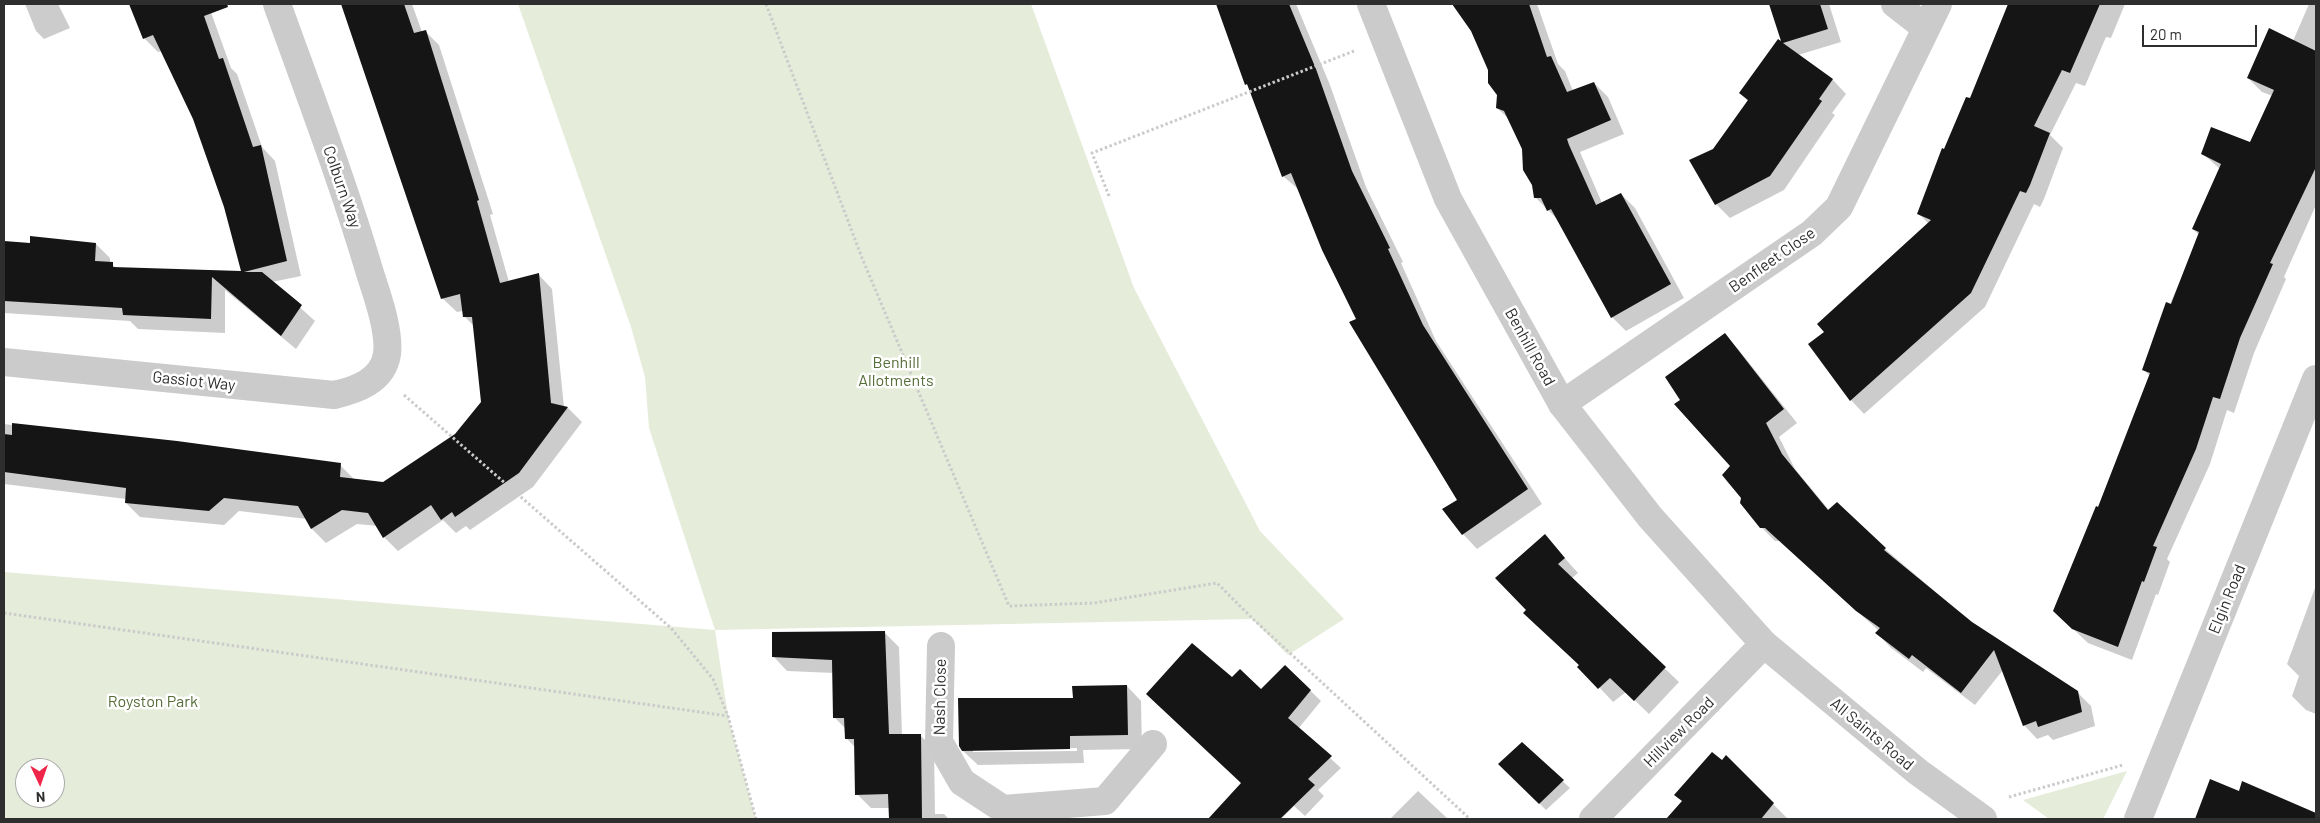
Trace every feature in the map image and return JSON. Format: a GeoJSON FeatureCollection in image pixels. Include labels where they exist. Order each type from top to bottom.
{"type":"FeatureCollection","features":[{"type":"Feature","properties":{"kind":"street","name":"Colburn Way"},"geometry":{"type":"LineString","coordinates":[[277,4],[357,228],[384,320],[387,354],[379,373]]}},
{"type":"Feature","properties":{"kind":"street","name":"Benhill Road"},"geometry":{"type":"LineString","coordinates":[[1370,4],[1448,199],[1562,404],[1650,517],[1764,644]]}},
{"type":"Feature","properties":{"kind":"street"},"geometry":{"type":"LineString","coordinates":[[1895,4],[1926,28]]}},
{"type":"Feature","properties":{"kind":"street","name":"Benfleet Close"},"geometry":{"type":"LineString","coordinates":[[1562,404],[1812,233],[1839,207],[1938,4]]}},
{"type":"Feature","properties":{"kind":"street","name":"Gassiot Way"},"geometry":{"type":"LineString","coordinates":[[4,362],[334,395],[359,389],[379,373]]}},
{"type":"Feature","properties":{"kind":"street","name":"Elgin Road"},"geometry":{"type":"LineString","coordinates":[[2138,819],[2316,379]]}},
{"type":"Feature","properties":{"kind":"street","name":"All Saints Road"},"geometry":{"type":"LineString","coordinates":[[1764,644],[1918,772],[1976,814]]}},
{"type":"Feature","properties":{"kind":"street","name":"Hillview Road"},"geometry":{"type":"LineString","coordinates":[[1593,819],[1764,644]]}},
{"type":"Feature","properties":{"kind":"street","name":"Nash Close"},"geometry":{"type":"LineString","coordinates":[[941,646],[939,742],[962,782],[1004,814],[1105,801],[1153,744]]}},
{"type":"Feature","properties":{"kind":"path"},"geometry":{"type":"LineString","coordinates":[[766,4],[862,258],[1009,606],[1094,603],[1217,582],[1253,619],[1470,819]]}},
{"type":"Feature","properties":{"kind":"path"},"geometry":{"type":"LineString","coordinates":[[1109,196],[1092,153],[1384,39]]}},
{"type":"Feature","properties":{"kind":"path"},"geometry":{"type":"LineString","coordinates":[[379,373],[671,628],[713,679],[728,716],[756,819]]}},
{"type":"Feature","properties":{"kind":"path"},"geometry":{"type":"LineString","coordinates":[[4,613],[728,716]]}},
{"type":"Feature","properties":{"kind":"path"},"geometry":{"type":"LineString","coordinates":[[1976,814],[2164,753]]}},
{"type":"Feature","properties":{"kind":"green space","name":"Benhill Allotments"},"geometry":{"type":"Polygon","coordinates":[[[518,4],[1031,4],[1134,288],[1260,531],[1344,619],[1288,655],[1252,619],[715,630],[649,428],[645,377],[631,327],[518,4]]]}},
{"type":"Feature","properties":{"kind":"green space","name":"Royston Park"},"geometry":{"type":"Polygon","coordinates":[[[4,572],[715,630],[728,716],[756,819],[4,819],[4,572]]]}},
{"type":"Feature","properties":{"kind":"green space"},"geometry":{"type":"Polygon","coordinates":[[[2127,771],[2103,819],[2049,819],[2023,800],[2127,771]]]}},
{"type":"Feature","properties":{"kind":"building"},"geometry":{"type":"Polygon","coordinates":[[[129,4],[227,4],[228,7],[204,16],[219,59],[223,58],[253,147],[261,145],[287,261],[244,272],[262,272],[302,305],[281,336],[212,277],[211,319],[123,315],[122,308],[4,301],[4,241],[30,243],[30,236],[96,243],[95,261],[113,262],[113,267],[241,271],[224,207],[193,119],[153,35],[143,39],[129,4]]]}},
{"type":"Feature","properties":{"kind":"building"},"geometry":{"type":"Polygon","coordinates":[[[341,4],[404,4],[414,33],[426,30],[479,200],[477,201],[500,283],[539,273],[551,403],[568,407],[519,473],[455,517],[452,512],[441,520],[431,505],[383,538],[368,513],[342,510],[311,529],[298,506],[224,498],[209,511],[125,503],[126,488],[4,472],[4,434],[12,435],[12,423],[177,441],[341,463],[340,477],[383,482],[455,434],[481,402],[472,317],[463,317],[460,294],[441,299],[341,4]]]}},
{"type":"Feature","properties":{"kind":"building"},"geometry":{"type":"Polygon","coordinates":[[[1216,4],[1289,4],[1316,69],[1352,171],[1390,248],[1388,249],[1423,325],[1528,489],[1462,535],[1442,509],[1457,500],[1349,322],[1356,319],[1322,250],[1291,173],[1282,177],[1247,84],[1245,85],[1216,4]]]}},
{"type":"Feature","properties":{"kind":"building"},"geometry":{"type":"Polygon","coordinates":[[[1452,4],[1529,4],[1547,57],[1551,56],[1567,92],[1594,82],[1611,120],[1567,139],[1569,145],[1596,205],[1621,193],[1671,284],[1611,318],[1551,209],[1547,211],[1541,198],[1534,198],[1532,185],[1523,170],[1522,149],[1504,111],[1496,108],[1497,95],[1488,83],[1488,70],[1471,31],[1452,4]]]}},
{"type":"Feature","properties":{"kind":"building"},"geometry":{"type":"Polygon","coordinates":[[[1769,4],[1820,4],[1828,29],[1783,43],[1833,79],[1819,99],[1822,101],[1770,176],[1715,205],[1689,160],[1713,149],[1748,100],[1739,93],[1778,39],[1781,41],[1769,4]]]}},
{"type":"Feature","properties":{"kind":"building"},"geometry":{"type":"Polygon","coordinates":[[[2008,4],[2100,4],[2070,73],[2062,70],[2034,126],[2050,133],[2030,185],[2026,193],[2020,191],[1971,293],[1850,401],[1808,344],[1824,332],[1817,324],[1931,220],[1917,214],[1942,148],[1944,149],[1966,97],[1970,98],[2008,4]]]}},
{"type":"Feature","properties":{"kind":"building"},"geometry":{"type":"Polygon","coordinates":[[[2269,28],[2316,51],[2316,167],[2270,263],[2273,264],[2240,338],[2220,399],[2213,397],[2196,449],[2153,546],[2157,547],[2144,582],[2142,581],[2118,647],[2072,629],[2053,611],[2096,506],[2098,507],[2150,373],[2142,370],[2166,302],[2171,304],[2199,232],[2192,229],[2221,164],[2201,154],[2211,127],[2250,142],[2274,90],[2247,78],[2269,28]]]}},
{"type":"Feature","properties":{"kind":"building"},"geometry":{"type":"Polygon","coordinates":[[[1725,333],[1784,409],[1766,423],[1782,454],[1828,510],[1837,502],[1886,548],[1884,550],[1972,622],[2078,691],[2082,712],[2038,727],[2036,721],[2023,726],[1994,650],[1961,693],[1912,655],[1909,659],[1875,633],[1880,628],[1856,611],[1765,528],[1760,528],[1740,503],[1741,498],[1722,475],[1730,466],[1674,404],[1680,400],[1665,377],[1725,333]]]}},
{"type":"Feature","properties":{"kind":"building"},"geometry":{"type":"Polygon","coordinates":[[[1545,534],[1565,558],[1558,564],[1666,667],[1634,701],[1610,678],[1598,689],[1577,667],[1579,665],[1523,613],[1526,610],[1495,578],[1545,534]]]}},
{"type":"Feature","properties":{"kind":"building"},"geometry":{"type":"Polygon","coordinates":[[[885,631],[889,734],[921,734],[922,819],[889,819],[888,794],[855,795],[854,739],[845,739],[844,718],[833,718],[832,660],[772,657],[772,632],[885,631]]]}},
{"type":"Feature","properties":{"kind":"building"},"geometry":{"type":"Polygon","coordinates":[[[1192,643],[1232,677],[1240,669],[1261,689],[1285,665],[1311,690],[1288,718],[1332,756],[1308,779],[1315,785],[1280,819],[1208,819],[1241,783],[1146,694],[1192,643]]]}},
{"type":"Feature","properties":{"kind":"building"},"geometry":{"type":"Polygon","coordinates":[[[1127,685],[1128,735],[1070,736],[1070,749],[962,751],[959,746],[958,698],[1073,698],[1072,686],[1127,685]]]}},
{"type":"Feature","properties":{"kind":"building"},"geometry":{"type":"Polygon","coordinates":[[[1522,742],[1564,780],[1539,804],[1498,764],[1522,742]]]}},
{"type":"Feature","properties":{"kind":"building"},"geometry":{"type":"Polygon","coordinates":[[[1712,752],[1722,760],[1726,755],[1774,803],[1761,819],[1666,819],[1682,801],[1674,795],[1712,752]]]}},
{"type":"Feature","properties":{"kind":"building"},"geometry":{"type":"Polygon","coordinates":[[[2210,779],[2239,791],[2242,781],[2316,813],[2316,819],[2195,819],[2210,779]]]}}]}
